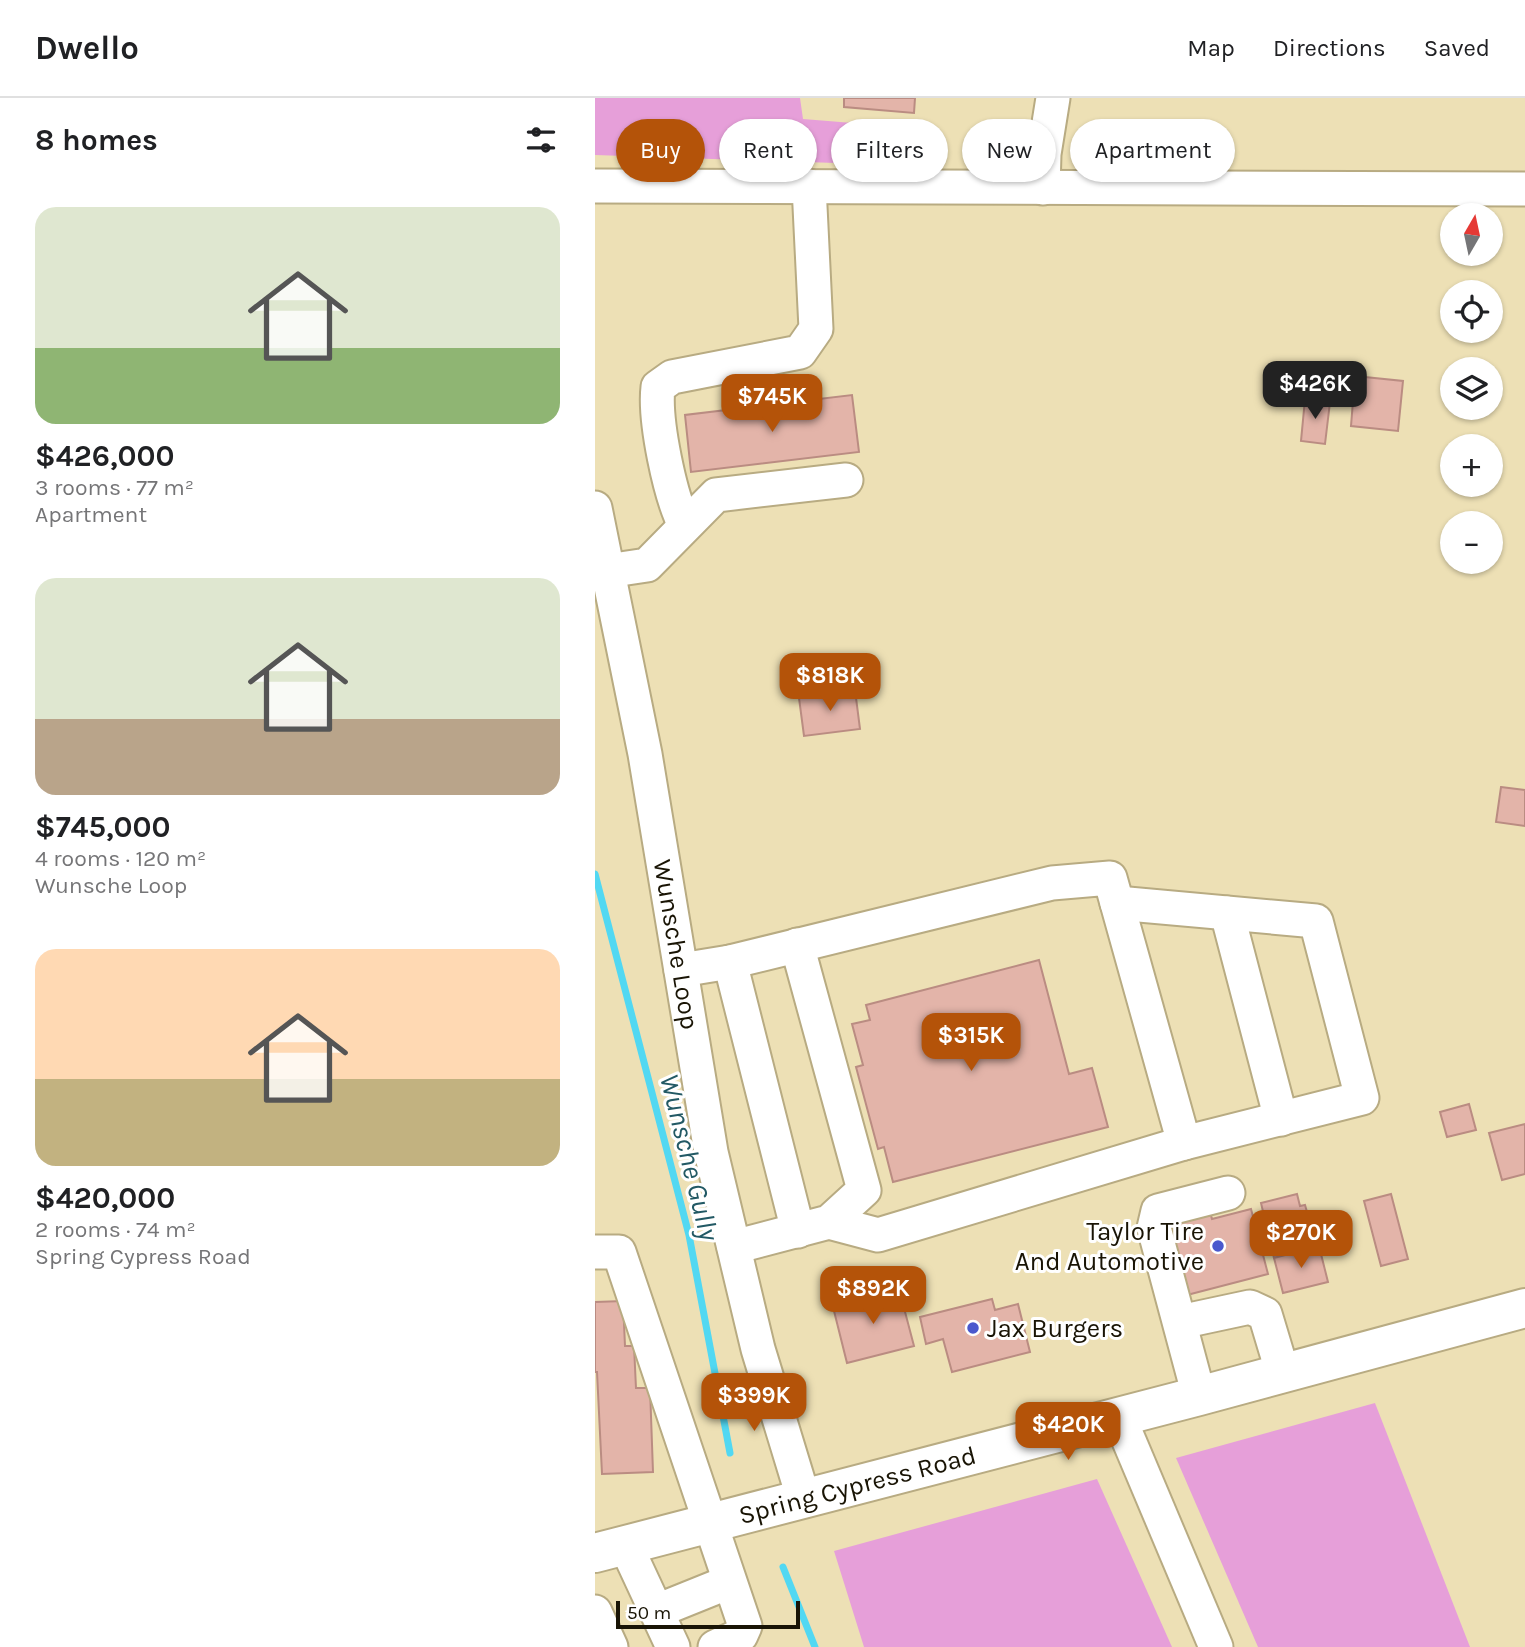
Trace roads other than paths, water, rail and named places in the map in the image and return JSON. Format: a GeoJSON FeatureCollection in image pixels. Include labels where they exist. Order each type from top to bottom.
{"type":"FeatureCollection","features":[{"type":"Feature","properties":{"kind":"main road","name":"Spring Cypress Road"},"geometry":{"type":"LineString","coordinates":[[610,1550],[1525,1308]]}},
{"type":"Feature","properties":{"kind":"street"},"geometry":{"type":"LineString","coordinates":[[1043,188],[1044,154],[1053,98]]}},
{"type":"Feature","properties":{"kind":"street"},"geometry":{"type":"LineString","coordinates":[[595,186],[1525,189]]}},
{"type":"Feature","properties":{"kind":"street"},"geometry":{"type":"LineString","coordinates":[[685,525],[676,508],[655,407],[658,387],[672,377],[800,352],[817,329],[809,186]]}},
{"type":"Feature","properties":{"kind":"street"},"geometry":{"type":"LineString","coordinates":[[607,571],[647,565],[716,495],[846,480]]}},
{"type":"Feature","properties":{"kind":"street","name":"Wunsche Loop"},"geometry":{"type":"LineString","coordinates":[[595,508],[645,754],[711,1152],[758,1349],[804,1500]]}},
{"type":"Feature","properties":{"kind":"street"},"geometry":{"type":"LineString","coordinates":[[681,970],[730,962],[1052,883],[1110,878],[1184,1143]]}},
{"type":"Feature","properties":{"kind":"street"},"geometry":{"type":"LineString","coordinates":[[829,1222],[878,1235],[1184,1143],[1362,1098],[1316,921],[1117,903]]}},
{"type":"Feature","properties":{"kind":"street"},"geometry":{"type":"LineString","coordinates":[[1227,913],[1281,1119]]}},
{"type":"Feature","properties":{"kind":"street"},"geometry":{"type":"LineString","coordinates":[[734,1247],[829,1222],[864,1190],[797,945]]}},
{"type":"Feature","properties":{"kind":"street"},"geometry":{"type":"LineString","coordinates":[[730,962],[797,1231]]}},
{"type":"Feature","properties":{"kind":"street"},"geometry":{"type":"LineString","coordinates":[[1199,1396],[1154,1228],[1159,1211],[1228,1193]]}},
{"type":"Feature","properties":{"kind":"street"},"geometry":{"type":"LineString","coordinates":[[595,1252],[619,1252],[745,1631],[715,1647]]}},
{"type":"Feature","properties":{"kind":"street"},"geometry":{"type":"LineString","coordinates":[[1180,1322],[1250,1307],[1265,1314],[1283,1374]]}},
{"type":"Feature","properties":{"kind":"street"},"geometry":{"type":"LineString","coordinates":[[1119,1417],[1216,1647]]}},
{"type":"Feature","properties":{"kind":"street"},"geometry":{"type":"LineString","coordinates":[[610,1550],[657,1611],[673,1647]]}},
{"type":"Feature","properties":{"kind":"street"},"geometry":{"type":"LineString","coordinates":[[657,1611],[729,1582]]}},
{"type":"Feature","properties":{"kind":"street"},"geometry":{"type":"LineString","coordinates":[[595,1612],[611,1647]]}},
{"type":"Feature","properties":{"kind":"waterway","name":"Wunsche Gully"},"geometry":{"type":"LineString","coordinates":[[595,874],[689,1235],[730,1453]]}},
{"type":"Feature","properties":{"kind":"waterway","name":"Wunsche Gully"},"geometry":{"type":"LineString","coordinates":[[783,1567],[815,1647]]}},
{"type":"Feature","properties":{"kind":"place","name":"Taylor Tire And Automotive"},"geometry":{"type":"Point","coordinates":[1218,1246]}},
{"type":"Feature","properties":{"kind":"place","name":"Jax Burgers"},"geometry":{"type":"Point","coordinates":[973,1328]}}]}
